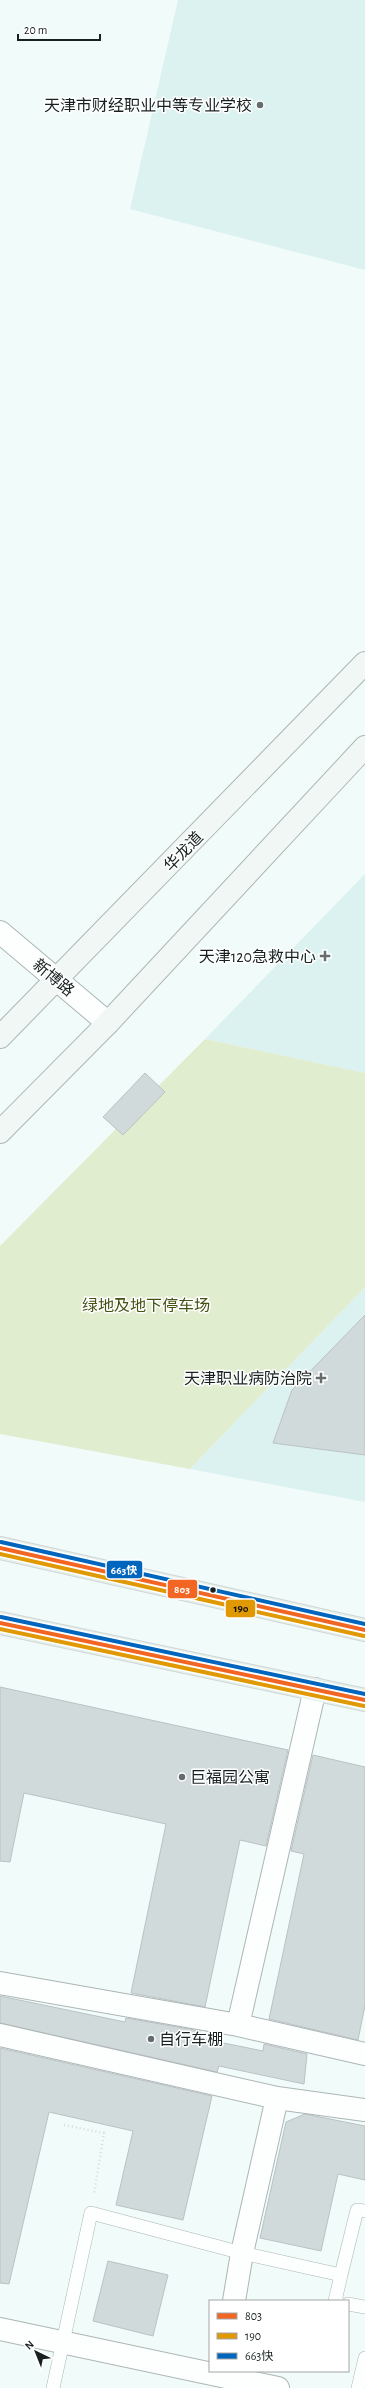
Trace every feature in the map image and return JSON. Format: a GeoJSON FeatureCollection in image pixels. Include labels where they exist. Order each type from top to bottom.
{"type":"FeatureCollection","features":[{"type":"Feature","properties":{"kind":"main road","name":"华龙道"},"geometry":{"type":"LineString","coordinates":[[0,1037],[365,663]]}},
{"type":"Feature","properties":{"kind":"main road"},"geometry":{"type":"LineString","coordinates":[[0,1132],[108,1023],[365,747]]}},
{"type":"Feature","properties":{"kind":"main road"},"geometry":{"type":"LineString","coordinates":[[0,1548],[365,1630]]}},
{"type":"Feature","properties":{"kind":"main road"},"geometry":{"type":"LineString","coordinates":[[0,1623],[365,1700]]}},
{"type":"Feature","properties":{"kind":"street","name":"新博路"},"geometry":{"type":"LineString","coordinates":[[0,932],[58,979],[108,1023]]}},
{"type":"Feature","properties":{"kind":"street"},"geometry":{"type":"LineString","coordinates":[[238,2025],[314,1689]]}},
{"type":"Feature","properties":{"kind":"street"},"geometry":{"type":"LineString","coordinates":[[0,1983],[238,2025],[365,2054]]}},
{"type":"Feature","properties":{"kind":"street"},"geometry":{"type":"LineString","coordinates":[[0,2035],[277,2098],[365,2110]]}},
{"type":"Feature","properties":{"kind":"street"},"geometry":{"type":"LineString","coordinates":[[234,2300],[242,2252],[277,2098]]}},
{"type":"Feature","properties":{"kind":"street"},"geometry":{"type":"LineString","coordinates":[[0,2329],[221,2378],[278,2388]]}},
{"type":"Feature","properties":{"kind":"lane"},"geometry":{"type":"LineString","coordinates":[[335,2300],[357,2210],[365,2211]]}},
{"type":"Feature","properties":{"kind":"lane"},"geometry":{"type":"LineString","coordinates":[[53,2388],[91,2213],[242,2252],[341,2275]]}},
{"type":"Feature","properties":{"kind":"lane"},"geometry":{"type":"LineString","coordinates":[[349,2304],[365,2307]]}},
{"type":"Feature","properties":{"kind":"lane"},"geometry":{"type":"LineString","coordinates":[[358,2388],[365,2358]]}},
{"type":"Feature","properties":{"kind":"path"},"geometry":{"type":"LineString","coordinates":[[64,2125],[104,2133],[91,2213]]}},
{"type":"Feature","properties":{"kind":"shaded area","name":"天津市财经职业中等专业学校"},"geometry":{"type":"Polygon","coordinates":[[[178,0],[365,0],[365,270],[130,209],[178,0]]]}},
{"type":"Feature","properties":{"kind":"shaded area","name":"天津120急救中心"},"geometry":{"type":"Polygon","coordinates":[[[365,874],[365,1073],[205,1039],[365,874]]]}},
{"type":"Feature","properties":{"kind":"shaded area","name":"天津职业病防治院"},"geometry":{"type":"Polygon","coordinates":[[[365,1287],[365,1502],[190,1469],[365,1287]]]}},
{"type":"Feature","properties":{"kind":"green space","name":"绿地及地下停车场"},"geometry":{"type":"Polygon","coordinates":[[[205,1039],[365,1073],[365,1287],[190,1469],[0,1434],[0,1246],[205,1039]]]}},
{"type":"Feature","properties":{"kind":"building"},"geometry":{"type":"Polygon","coordinates":[[[145,1073],[165,1092],[123,1135],[103,1117],[145,1073]]]}},
{"type":"Feature","properties":{"kind":"building"},"geometry":{"type":"Polygon","coordinates":[[[365,1315],[365,1455],[273,1443],[292,1390],[365,1315]]]}},
{"type":"Feature","properties":{"kind":"building","name":"巨福园公寓"},"geometry":{"type":"Polygon","coordinates":[[[0,1687],[288,1750],[266,1846],[240,1840],[205,2007],[131,1993],[166,1824],[24,1793],[10,1862],[0,1861],[0,1687]]]}},
{"type":"Feature","properties":{"kind":"building"},"geometry":{"type":"Polygon","coordinates":[[[313,1755],[365,1767],[365,2005],[358,2040],[269,2019],[304,1854],[291,1851],[313,1755]]]}},
{"type":"Feature","properties":{"kind":"building","name":"自行车棚"},"geometry":{"type":"Polygon","coordinates":[[[0,1996],[125,2022],[126,2018],[200,2031],[199,2038],[263,2051],[264,2044],[307,2054],[304,2084],[219,2066],[217,2072],[0,2023],[0,1996]]]}},
{"type":"Feature","properties":{"kind":"building"},"geometry":{"type":"Polygon","coordinates":[[[0,2048],[212,2096],[183,2220],[116,2205],[133,2131],[49,2112],[9,2284],[0,2283],[0,2048]]]}},
{"type":"Feature","properties":{"kind":"building"},"geometry":{"type":"Polygon","coordinates":[[[305,2114],[365,2126],[365,2180],[338,2174],[321,2251],[260,2238],[286,2122],[305,2114]]]}},
{"type":"Feature","properties":{"kind":"building"},"geometry":{"type":"Polygon","coordinates":[[[108,2261],[168,2275],[153,2336],[93,2321],[108,2261]]]}},
{"type":"Feature","properties":{"kind":"transit line","name":"663快"},"geometry":{"type":"LineString","coordinates":[[1,1542],[365,1624]]}},
{"type":"Feature","properties":{"kind":"transit line","name":"803"},"geometry":{"type":"LineString","coordinates":[[0,1548],[365,1630]]}},
{"type":"Feature","properties":{"kind":"transit line","name":"190"},"geometry":{"type":"LineString","coordinates":[[0,1554],[364,1636]]}},
{"type":"Feature","properties":{"kind":"transit line","name":"663快"},"geometry":{"type":"LineString","coordinates":[[1,1617],[365,1694]]}},
{"type":"Feature","properties":{"kind":"transit line","name":"803"},"geometry":{"type":"LineString","coordinates":[[0,1623],[365,1700]]}},
{"type":"Feature","properties":{"kind":"transit line","name":"190"},"geometry":{"type":"LineString","coordinates":[[0,1629],[364,1706]]}},
{"type":"Feature","properties":{"kind":"place","name":"天津市财经职业中等专业学校"},"geometry":{"type":"Point","coordinates":[260,105]}},
{"type":"Feature","properties":{"kind":"place","name":"天津120急救中心"},"geometry":{"type":"Point","coordinates":[325,956]}},
{"type":"Feature","properties":{"kind":"place","name":"天津职业病防治院"},"geometry":{"type":"Point","coordinates":[321,1378]}},
{"type":"Feature","properties":{"kind":"place","name":"巨福园公寓"},"geometry":{"type":"Point","coordinates":[182,1777]}},
{"type":"Feature","properties":{"kind":"place","name":"自行车棚"},"geometry":{"type":"Point","coordinates":[151,2039]}}]}
